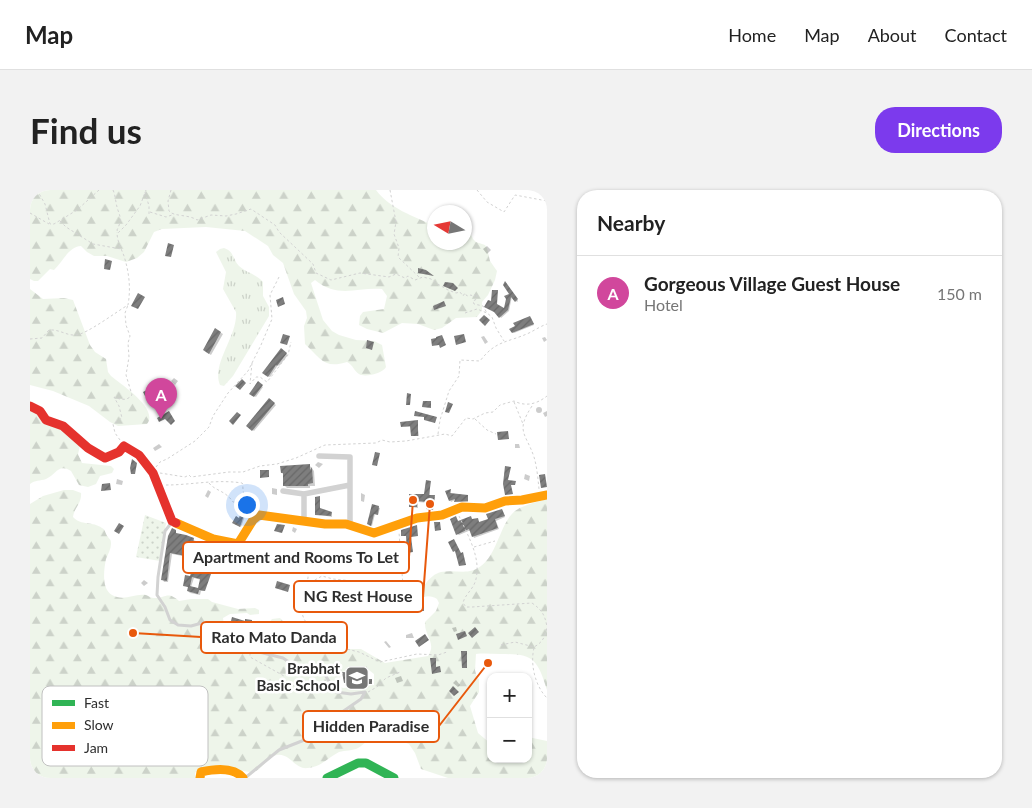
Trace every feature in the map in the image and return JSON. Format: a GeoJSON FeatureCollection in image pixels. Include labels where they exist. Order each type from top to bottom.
{"type":"FeatureCollection","features":[{"type":"Feature","properties":{"kind":"street"},"geometry":{"type":"LineString","coordinates":[[30,406],[40,411],[46,420],[63,426],[88,448],[105,458],[120,452],[124,446],[139,454],[153,469],[172,521],[214,539],[238,544],[253,520],[259,515],[350,525],[374,533],[417,518],[442,515],[456,508],[485,508],[505,501],[544,496]]}},
{"type":"Feature","properties":{"kind":"street"},"geometry":{"type":"LineString","coordinates":[[319,456],[350,456],[350,525]]}},
{"type":"Feature","properties":{"kind":"street"},"geometry":{"type":"LineString","coordinates":[[283,491],[304,494],[350,486]]}},
{"type":"Feature","properties":{"kind":"street"},"geometry":{"type":"LineString","coordinates":[[304,494],[304,520]]}},
{"type":"Feature","properties":{"kind":"street"},"geometry":{"type":"LineString","coordinates":[[327,778],[358,763],[366,763],[394,778]]}},
{"type":"Feature","properties":{"kind":"street"},"geometry":{"type":"LineString","coordinates":[[200,778],[200,774],[203,771],[227,770],[238,772],[244,778]]}},
{"type":"Feature","properties":{"kind":"lane"},"geometry":{"type":"LineString","coordinates":[[172,521],[165,531],[157,595],[165,607],[170,620],[178,625],[218,624],[226,628],[251,650],[283,658],[300,669],[325,675],[336,692],[351,694],[365,692]]}},
{"type":"Feature","properties":{"kind":"lane"},"geometry":{"type":"LineString","coordinates":[[244,778],[279,750],[317,736],[329,721],[361,699],[365,692]]}},
{"type":"Feature","properties":{"kind":"path"},"geometry":{"type":"LineString","coordinates":[[37,190],[45,204],[50,224]]}},
{"type":"Feature","properties":{"kind":"path"},"geometry":{"type":"LineString","coordinates":[[30,213],[50,224],[57,224],[60,220],[77,210],[99,190]]}},
{"type":"Feature","properties":{"kind":"path"},"geometry":{"type":"LineString","coordinates":[[114,190],[116,204],[121,216],[117,239],[126,262],[131,290],[126,318],[126,329],[130,332],[126,375],[132,395],[121,400],[114,397],[122,418],[113,424],[117,437],[124,446]]}},
{"type":"Feature","properties":{"kind":"path"},"geometry":{"type":"LineString","coordinates":[[117,232],[120,232],[140,206],[145,190]]}},
{"type":"Feature","properties":{"kind":"path"},"geometry":{"type":"LineString","coordinates":[[145,190],[148,198],[149,215]]}},
{"type":"Feature","properties":{"kind":"path"},"geometry":{"type":"LineString","coordinates":[[171,190],[168,207],[172,214]]}},
{"type":"Feature","properties":{"kind":"path"},"geometry":{"type":"LineString","coordinates":[[390,190],[396,222],[394,234],[399,248],[398,258],[420,278]]}},
{"type":"Feature","properties":{"kind":"path"},"geometry":{"type":"LineString","coordinates":[[477,190],[487,202],[504,212],[516,195],[547,201]]}},
{"type":"Feature","properties":{"kind":"path"},"geometry":{"type":"LineString","coordinates":[[149,212],[166,217],[172,214],[190,216],[197,220],[212,214],[226,216],[251,208],[275,225],[279,232],[313,264],[316,273],[331,280],[360,273],[389,277],[396,274],[405,278],[408,276],[415,280],[423,277],[431,279],[448,290],[456,293],[460,292],[462,296],[465,292],[467,296],[471,295],[474,297],[475,294],[477,295],[477,299],[473,301],[474,304],[483,306],[487,313]]}},
{"type":"Feature","properties":{"kind":"path"},"geometry":{"type":"LineString","coordinates":[[60,220],[66,227],[93,244],[122,249]]}},
{"type":"Feature","properties":{"kind":"path"},"geometry":{"type":"LineString","coordinates":[[279,278],[270,295],[272,319],[252,362],[214,416],[209,427],[195,441],[160,462],[153,469],[167,475],[185,477],[189,475],[191,477],[243,472],[260,466],[284,462],[325,445],[376,443],[382,440],[390,442],[406,441],[445,434],[452,436],[466,418],[475,418],[485,413],[493,412],[500,405],[514,401],[520,404],[533,405]]}},
{"type":"Feature","properties":{"kind":"path"},"geometry":{"type":"LineString","coordinates":[[30,339],[42,338],[49,330],[60,330],[70,335],[81,334],[128,305]]}},
{"type":"Feature","properties":{"kind":"path"},"geometry":{"type":"LineString","coordinates":[[465,313],[477,309],[492,316],[496,328],[504,341]]}},
{"type":"Feature","properties":{"kind":"path"},"geometry":{"type":"LineString","coordinates":[[438,436],[440,420],[449,390],[459,376],[460,360],[480,361],[489,349],[547,324]]}},
{"type":"Feature","properties":{"kind":"path"},"geometry":{"type":"LineString","coordinates":[[252,362],[250,384],[256,377],[260,377],[267,382],[288,356],[291,342]]}},
{"type":"Feature","properties":{"kind":"path"},"geometry":{"type":"LineString","coordinates":[[544,496],[534,456],[522,430],[523,420],[533,405],[547,396]]}},
{"type":"Feature","properties":{"kind":"path"},"geometry":{"type":"LineString","coordinates":[[514,401],[523,424]]}},
{"type":"Feature","properties":{"kind":"path"},"geometry":{"type":"LineString","coordinates":[[475,418],[487,430],[496,434]]}},
{"type":"Feature","properties":{"kind":"path"},"geometry":{"type":"LineString","coordinates":[[158,485],[184,485],[209,482],[242,483],[244,484],[243,492],[247,502],[252,510],[259,515]]}},
{"type":"Feature","properties":{"kind":"path"},"geometry":{"type":"LineString","coordinates":[[209,482],[212,487],[219,489],[229,496],[233,502],[247,502]]}},
{"type":"Feature","properties":{"kind":"path"},"geometry":{"type":"LineString","coordinates":[[456,508],[476,559],[476,578],[473,588],[464,599],[463,603],[466,607],[532,603],[545,615],[547,627],[546,636],[542,643],[534,647],[514,642],[501,645]]}},
{"type":"Feature","properties":{"kind":"path"},"geometry":{"type":"LineString","coordinates":[[305,585],[322,576],[333,579],[403,586],[398,525]]}},
{"type":"Feature","properties":{"kind":"path"},"geometry":{"type":"LineString","coordinates":[[473,548],[495,541]]}},
{"type":"Feature","properties":{"kind":"path"},"geometry":{"type":"LineString","coordinates":[[238,544],[270,552],[308,566],[309,570],[300,608],[304,619],[313,633],[326,644],[359,652],[380,662],[417,654],[438,655],[447,652]]}},
{"type":"Feature","properties":{"kind":"path"},"geometry":{"type":"LineString","coordinates":[[534,647],[532,664],[543,694],[547,698]]}},
{"type":"Feature","properties":{"kind":"path"},"geometry":{"type":"LineString","coordinates":[[251,650],[250,656],[284,676]]}},
{"type":"Feature","properties":{"kind":"path"},"geometry":{"type":"LineString","coordinates":[[365,692],[377,687],[386,678],[400,672]]}},
{"type":"Feature","properties":{"kind":"green space"},"geometry":{"type":"Polygon","coordinates":[[[30,190],[376,190],[395,207],[427,223],[427,250],[472,250],[472,237],[476,242],[485,245],[490,261],[497,271],[488,295],[482,302],[482,310],[477,317],[456,318],[442,328],[434,330],[418,324],[402,323],[383,333],[367,329],[359,325],[360,316],[363,312],[384,309],[387,296],[382,289],[340,291],[323,286],[315,280],[311,283],[323,320],[332,331],[356,340],[374,341],[382,345],[386,367],[378,373],[369,375],[357,373],[347,362],[333,364],[323,361],[305,344],[304,326],[307,318],[306,311],[294,294],[283,263],[273,255],[268,246],[245,231],[206,227],[162,229],[154,232],[144,252],[137,258],[126,262],[107,256],[94,256],[81,246],[76,247],[69,252],[54,270],[50,269],[38,281],[30,279],[30,190]]]}},
{"type":"Feature","properties":{"kind":"green space"},"geometry":{"type":"Polygon","coordinates":[[[224,248],[232,253],[239,266],[263,282],[263,296],[269,307],[269,316],[233,376],[224,386],[220,385],[218,377],[219,368],[233,331],[236,312],[223,289],[226,272],[216,252],[224,248]]]}},
{"type":"Feature","properties":{"kind":"green space"},"geometry":{"type":"Polygon","coordinates":[[[30,289],[43,299],[64,298],[73,300],[90,345],[95,352],[106,359],[108,372],[111,376],[144,405],[148,411],[149,418],[147,424],[118,426],[89,406],[53,391],[30,385],[30,289]]]}},
{"type":"Feature","properties":{"kind":"green space"},"geometry":{"type":"Polygon","coordinates":[[[30,402],[61,426],[80,446],[78,454],[82,463],[111,466],[114,469],[112,473],[100,476],[96,484],[88,487],[79,485],[71,471],[63,468],[57,470],[46,479],[30,484],[30,402]]]}},
{"type":"Feature","properties":{"kind":"green space"},"geometry":{"type":"Polygon","coordinates":[[[64,490],[73,490],[81,493],[73,517],[80,522],[102,528],[111,540],[105,563],[104,578],[106,588],[116,597],[125,598],[146,595],[158,598],[169,595],[179,601],[208,599],[212,602],[238,609],[255,608],[259,610],[259,614],[230,614],[223,618],[224,626],[233,632],[250,637],[258,634],[272,619],[280,618],[292,631],[304,633],[340,649],[361,649],[385,663],[428,656],[431,643],[426,631],[425,622],[436,611],[439,603],[437,599],[427,596],[393,610],[379,612],[374,605],[375,601],[384,598],[407,598],[412,596],[433,576],[441,572],[467,572],[476,569],[487,560],[510,516],[515,511],[526,505],[547,499],[547,690],[540,671],[532,660],[527,657],[511,654],[476,654],[475,670],[479,679],[479,692],[470,706],[478,733],[487,741],[487,763],[532,763],[532,738],[547,741],[547,778],[448,778],[421,769],[415,753],[409,744],[373,737],[354,750],[339,752],[321,764],[308,768],[300,767],[285,756],[277,755],[271,757],[256,771],[250,772],[224,768],[198,769],[195,773],[196,778],[30,778],[30,504],[43,496],[64,490]],[[365,667],[342,672],[338,683],[343,688],[374,685],[374,674],[365,667]]]}},
{"type":"Feature","properties":{"kind":"green space"},"geometry":{"type":"Polygon","coordinates":[[[145,515],[166,523],[160,561],[136,557],[145,515]]]}},
{"type":"Feature","properties":{"kind":"building"},"geometry":{"type":"Polygon","coordinates":[[[168,243],[174,245],[171,257],[165,256],[168,243]]]}},
{"type":"Feature","properties":{"kind":"building"},"geometry":{"type":"Polygon","coordinates":[[[105,259],[112,261],[110,270],[104,269],[105,259]]]}},
{"type":"Feature","properties":{"kind":"building"},"geometry":{"type":"Polygon","coordinates":[[[418,268],[426,270],[434,276],[418,273],[418,268]]]}},
{"type":"Feature","properties":{"kind":"building"},"geometry":{"type":"Polygon","coordinates":[[[505,281],[518,299],[515,302],[511,297],[508,310],[499,318],[494,312],[484,307],[488,300],[491,301],[492,290],[498,290],[497,304],[504,308],[506,299],[504,296],[509,294],[503,285],[505,281]]]}},
{"type":"Feature","properties":{"kind":"building"},"geometry":{"type":"Polygon","coordinates":[[[445,282],[453,283],[458,288],[455,291],[443,286],[445,282]]]}},
{"type":"Feature","properties":{"kind":"building"},"geometry":{"type":"Polygon","coordinates":[[[138,293],[145,297],[138,309],[131,306],[138,293]]]}},
{"type":"Feature","properties":{"kind":"building"},"geometry":{"type":"Polygon","coordinates":[[[283,297],[285,304],[278,307],[276,300],[283,297]]]}},
{"type":"Feature","properties":{"kind":"building"},"geometry":{"type":"Polygon","coordinates":[[[444,301],[446,306],[434,310],[433,306],[444,301]]]}},
{"type":"Feature","properties":{"kind":"building"},"geometry":{"type":"Polygon","coordinates":[[[484,315],[490,320],[485,326],[479,320],[484,315]]]}},
{"type":"Feature","properties":{"kind":"building"},"geometry":{"type":"Polygon","coordinates":[[[530,316],[534,324],[512,333],[509,329],[515,326],[513,323],[530,316]]]}},
{"type":"Feature","properties":{"kind":"building"},"geometry":{"type":"Polygon","coordinates":[[[215,328],[221,332],[209,354],[203,350],[215,328]]]}},
{"type":"Feature","properties":{"kind":"building"},"geometry":{"type":"Polygon","coordinates":[[[283,334],[290,336],[287,345],[280,343],[283,334]]]}},
{"type":"Feature","properties":{"kind":"building"},"geometry":{"type":"Polygon","coordinates":[[[464,334],[466,342],[456,345],[454,336],[464,334]]]}},
{"type":"Feature","properties":{"kind":"building"},"geometry":{"type":"Polygon","coordinates":[[[442,335],[446,345],[440,348],[439,345],[432,346],[431,339],[442,335]]]}},
{"type":"Feature","properties":{"kind":"building"},"geometry":{"type":"Polygon","coordinates":[[[367,340],[374,342],[372,350],[366,348],[367,340]]]}},
{"type":"Feature","properties":{"kind":"building"},"geometry":{"type":"Polygon","coordinates":[[[281,348],[287,353],[268,377],[262,373],[281,348]]]}},
{"type":"Feature","properties":{"kind":"building"},"geometry":{"type":"Polygon","coordinates":[[[242,379],[246,383],[240,390],[235,386],[242,379]]]}},
{"type":"Feature","properties":{"kind":"building"},"geometry":{"type":"Polygon","coordinates":[[[258,381],[263,385],[254,397],[249,394],[258,381]]]}},
{"type":"Feature","properties":{"kind":"building"},"geometry":{"type":"Polygon","coordinates":[[[155,386],[157,389],[145,396],[143,392],[155,386]]]}},
{"type":"Feature","properties":{"kind":"building"},"geometry":{"type":"Polygon","coordinates":[[[407,393],[411,394],[410,405],[406,405],[407,393]]]}},
{"type":"Feature","properties":{"kind":"building"},"geometry":{"type":"Polygon","coordinates":[[[269,398],[275,403],[252,431],[246,426],[269,398]]]}},
{"type":"Feature","properties":{"kind":"building"},"geometry":{"type":"Polygon","coordinates":[[[423,401],[431,401],[431,408],[422,407],[423,401]]]}},
{"type":"Feature","properties":{"kind":"building"},"geometry":{"type":"Polygon","coordinates":[[[448,402],[453,404],[449,413],[445,412],[448,402]]]}},
{"type":"Feature","properties":{"kind":"building"},"geometry":{"type":"Polygon","coordinates":[[[169,411],[175,421],[171,425],[165,419],[159,422],[157,418],[169,411]]]}},
{"type":"Feature","properties":{"kind":"building"},"geometry":{"type":"Polygon","coordinates":[[[415,411],[437,417],[435,423],[424,420],[424,417],[414,416],[415,411]]]}},
{"type":"Feature","properties":{"kind":"building"},"geometry":{"type":"Polygon","coordinates":[[[237,412],[241,415],[233,425],[229,421],[237,412]]]}},
{"type":"Feature","properties":{"kind":"building"},"geometry":{"type":"Polygon","coordinates":[[[418,420],[418,436],[411,436],[410,426],[401,427],[400,422],[418,420]]]}},
{"type":"Feature","properties":{"kind":"building"},"geometry":{"type":"Polygon","coordinates":[[[508,431],[509,439],[498,440],[497,432],[508,431]]]}},
{"type":"Feature","properties":{"kind":"building"},"geometry":{"type":"Polygon","coordinates":[[[375,452],[380,453],[377,466],[372,465],[375,452]]]}},
{"type":"Feature","properties":{"kind":"building"},"geometry":{"type":"Polygon","coordinates":[[[132,459],[137,463],[135,474],[131,474],[132,459]]]}},
{"type":"Feature","properties":{"kind":"building"},"geometry":{"type":"Polygon","coordinates":[[[310,464],[310,470],[312,467],[313,483],[308,484],[308,486],[283,486],[283,473],[281,473],[280,466],[310,464]]]}},
{"type":"Feature","properties":{"kind":"building"},"geometry":{"type":"Polygon","coordinates":[[[505,466],[511,467],[508,480],[516,481],[515,485],[511,485],[513,494],[505,495],[503,484],[505,466]]]}},
{"type":"Feature","properties":{"kind":"building"},"geometry":{"type":"Polygon","coordinates":[[[260,470],[269,470],[269,477],[260,478],[260,470]]]}},
{"type":"Feature","properties":{"kind":"building"},"geometry":{"type":"Polygon","coordinates":[[[545,474],[547,487],[541,488],[539,475],[545,474]]]}},
{"type":"Feature","properties":{"kind":"building"},"geometry":{"type":"Polygon","coordinates":[[[426,480],[431,481],[429,495],[435,495],[433,510],[426,509],[428,502],[417,501],[417,507],[409,507],[409,494],[424,494],[426,480]]]}},
{"type":"Feature","properties":{"kind":"building"},"geometry":{"type":"Polygon","coordinates":[[[110,483],[111,490],[101,491],[102,484],[110,483]]]}},
{"type":"Feature","properties":{"kind":"building"},"geometry":{"type":"Polygon","coordinates":[[[451,489],[450,493],[468,495],[468,501],[454,502],[455,499],[449,501],[445,491],[451,489]]]}},
{"type":"Feature","properties":{"kind":"building"},"geometry":{"type":"Polygon","coordinates":[[[320,496],[320,508],[332,512],[331,516],[315,515],[315,497],[320,496]]]}},
{"type":"Feature","properties":{"kind":"building"},"geometry":{"type":"Polygon","coordinates":[[[372,504],[379,506],[378,515],[374,514],[371,526],[367,524],[372,504]]]}},
{"type":"Feature","properties":{"kind":"building"},"geometry":{"type":"Polygon","coordinates":[[[243,505],[247,506],[240,527],[232,523],[236,516],[239,518],[243,505]]]}},
{"type":"Feature","properties":{"kind":"building"},"geometry":{"type":"Polygon","coordinates":[[[502,509],[505,516],[495,519],[498,528],[472,537],[469,529],[456,535],[450,519],[456,516],[458,521],[471,516],[472,519],[478,518],[479,522],[488,519],[486,514],[502,509]]]}},
{"type":"Feature","properties":{"kind":"building"},"geometry":{"type":"Polygon","coordinates":[[[434,522],[440,522],[441,530],[435,531],[434,522]]]}},
{"type":"Feature","properties":{"kind":"building"},"geometry":{"type":"Polygon","coordinates":[[[119,523],[124,526],[119,534],[114,531],[119,523]]]}},
{"type":"Feature","properties":{"kind":"building"},"geometry":{"type":"Polygon","coordinates":[[[277,524],[285,525],[282,533],[274,531],[277,524]]]}},
{"type":"Feature","properties":{"kind":"building"},"geometry":{"type":"Polygon","coordinates":[[[417,525],[418,536],[411,537],[413,552],[407,553],[406,536],[401,536],[401,530],[417,525]]]}},
{"type":"Feature","properties":{"kind":"building"},"geometry":{"type":"Polygon","coordinates":[[[172,528],[176,530],[176,533],[194,538],[191,557],[170,553],[167,581],[161,580],[168,536],[172,528]]]}},
{"type":"Feature","properties":{"kind":"building"},"geometry":{"type":"Polygon","coordinates":[[[454,539],[461,553],[463,552],[466,565],[459,566],[455,551],[453,552],[448,542],[454,539]]]}},
{"type":"Feature","properties":{"kind":"building"},"geometry":{"type":"Polygon","coordinates":[[[192,570],[211,574],[205,591],[199,590],[198,594],[187,591],[188,587],[183,586],[185,575],[190,576],[192,570]],[[192,577],[190,586],[198,588],[200,579],[192,577]]]}},
{"type":"Feature","properties":{"kind":"building"},"geometry":{"type":"Polygon","coordinates":[[[277,581],[290,585],[288,592],[275,588],[277,581]]]}},
{"type":"Feature","properties":{"kind":"building"},"geometry":{"type":"Polygon","coordinates":[[[408,606],[424,606],[424,611],[408,611],[408,606]]]}},
{"type":"Feature","properties":{"kind":"building"},"geometry":{"type":"Polygon","coordinates":[[[232,617],[245,621],[245,619],[252,620],[248,634],[239,628],[241,625],[231,621],[232,617]]]}},
{"type":"Feature","properties":{"kind":"building"},"geometry":{"type":"Polygon","coordinates":[[[475,627],[479,632],[472,638],[468,633],[475,627]]]}},
{"type":"Feature","properties":{"kind":"building"},"geometry":{"type":"Polygon","coordinates":[[[465,631],[467,636],[458,640],[456,634],[465,631]]]}},
{"type":"Feature","properties":{"kind":"building"},"geometry":{"type":"Polygon","coordinates":[[[425,634],[429,640],[419,647],[415,641],[425,634]]]}},
{"type":"Feature","properties":{"kind":"building"},"geometry":{"type":"Polygon","coordinates":[[[461,651],[467,651],[467,668],[462,668],[461,651]]]}},
{"type":"Feature","properties":{"kind":"building"},"geometry":{"type":"Polygon","coordinates":[[[430,658],[436,658],[436,667],[440,666],[441,672],[432,674],[430,658]]]}},
{"type":"Feature","properties":{"kind":"building"},"geometry":{"type":"Polygon","coordinates":[[[342,672],[358,673],[359,683],[344,683],[342,672]]]}},
{"type":"Feature","properties":{"kind":"building"},"geometry":{"type":"Polygon","coordinates":[[[361,679],[372,679],[372,684],[361,684],[361,679]]]}},
{"type":"Feature","properties":{"kind":"building"},"geometry":{"type":"Polygon","coordinates":[[[453,686],[459,692],[454,696],[449,691],[453,686]]]}},
{"type":"Feature","properties":{"kind":"traffic: fast"},"geometry":{"type":"LineString","coordinates":[[327,778],[358,763],[366,763],[394,778]]}},
{"type":"Feature","properties":{"kind":"traffic: slow"},"geometry":{"type":"LineString","coordinates":[[176,523],[213,539],[238,544],[253,520],[259,515],[325,524],[346,524],[374,533],[417,518],[442,515],[462,507],[485,508],[505,501],[547,495]]}},
{"type":"Feature","properties":{"kind":"traffic: slow"},"geometry":{"type":"LineString","coordinates":[[200,778],[201,772],[223,769],[239,774],[243,778]]}},
{"type":"Feature","properties":{"kind":"traffic: jam"},"geometry":{"type":"LineString","coordinates":[[30,406],[40,411],[46,420],[63,426],[88,448],[105,458],[119,452],[124,446],[139,455],[153,473],[172,521],[176,523]]}},
{"type":"Feature","properties":{"kind":"place","name":"Gorgeous Village Guest House"},"geometry":{"type":"Point","coordinates":[161,419]}},
{"type":"Feature","properties":{"kind":"place","name":"Apartment and Rooms To Let"},"geometry":{"type":"Point","coordinates":[413,500]}},
{"type":"Feature","properties":{"kind":"place","name":"NG Rest House"},"geometry":{"type":"Point","coordinates":[430,504]}},
{"type":"Feature","properties":{"kind":"place","name":"Rato Mato Danda"},"geometry":{"type":"Point","coordinates":[133,633]}},
{"type":"Feature","properties":{"kind":"place","name":"Hidden Paradise"},"geometry":{"type":"Point","coordinates":[488,663]}},
{"type":"Feature","properties":{"kind":"place","name":"Brabhat Basic School"},"geometry":{"type":"Point","coordinates":[357,678]}}]}
